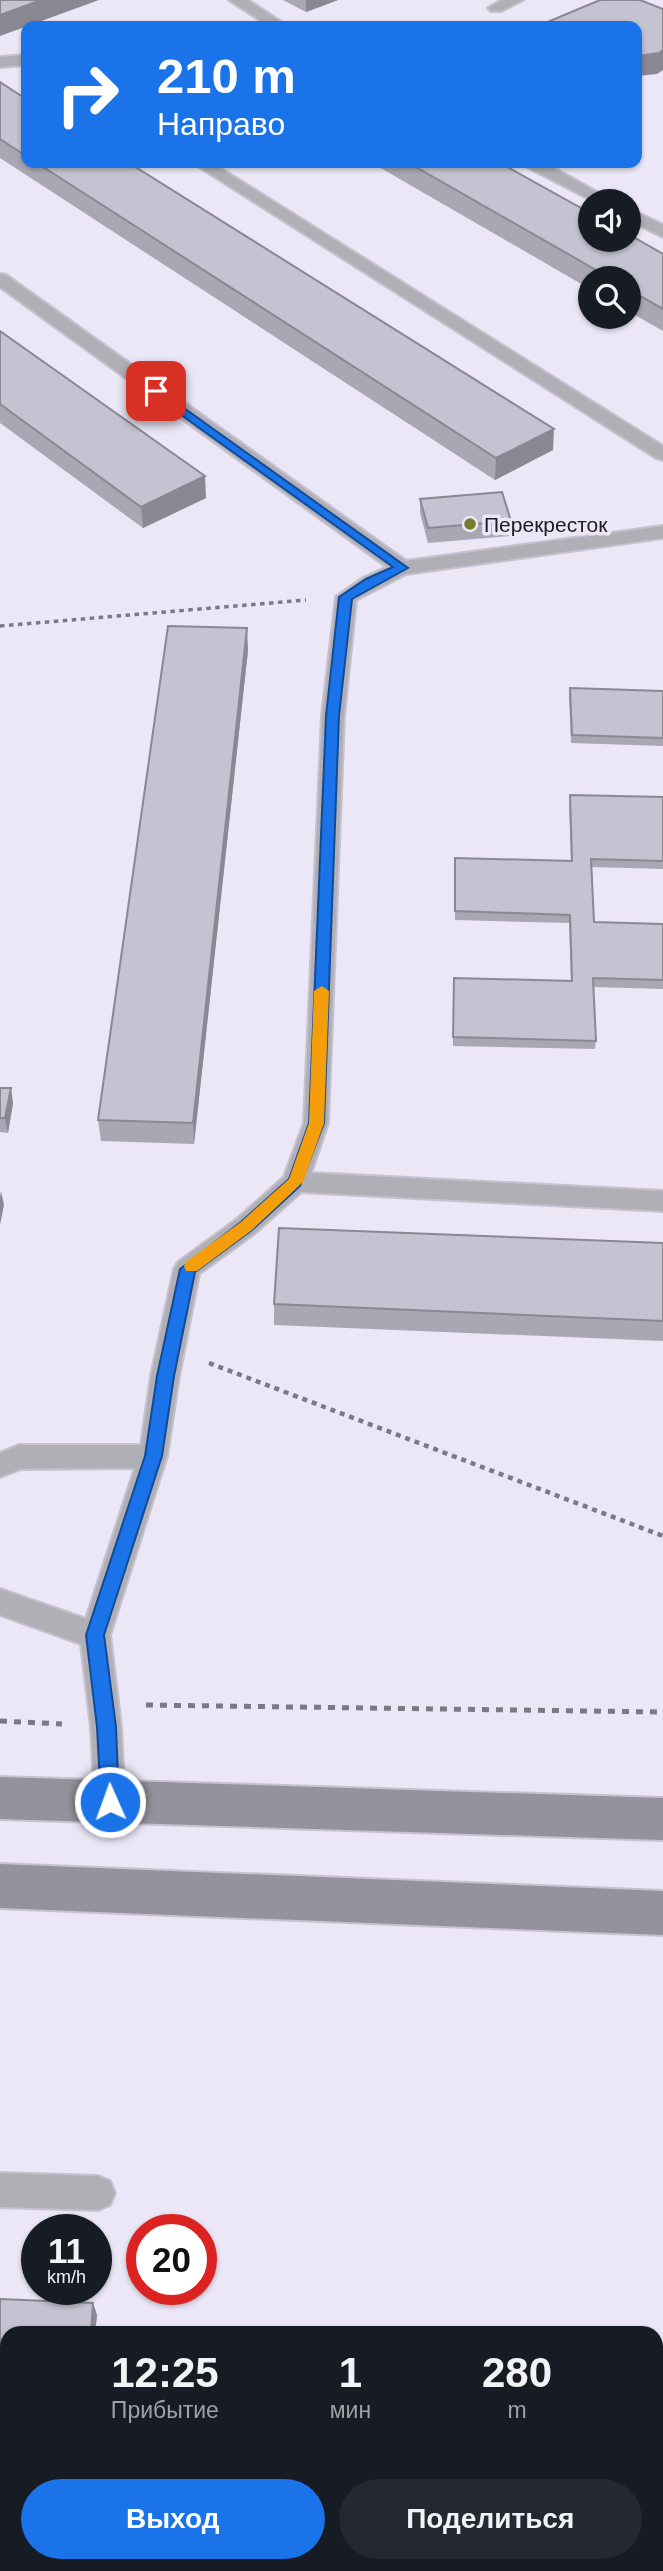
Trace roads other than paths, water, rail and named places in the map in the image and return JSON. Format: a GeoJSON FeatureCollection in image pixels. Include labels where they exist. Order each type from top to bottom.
{"type":"FeatureCollection","features":[{"type":"Feature","properties":{"kind":"main road"},"geometry":{"type":"LineString","coordinates":[[0,1798],[663,1819]]}},
{"type":"Feature","properties":{"kind":"main road"},"geometry":{"type":"LineString","coordinates":[[0,1886],[663,1913]]}},
{"type":"Feature","properties":{"kind":"lane"},"geometry":{"type":"LineString","coordinates":[[237,0],[271,21]]}},
{"type":"Feature","properties":{"kind":"lane"},"geometry":{"type":"LineString","coordinates":[[496,8],[515,0]]}},
{"type":"Feature","properties":{"kind":"lane"},"geometry":{"type":"LineString","coordinates":[[0,62],[21,60]]}},
{"type":"Feature","properties":{"kind":"lane"},"geometry":{"type":"LineString","coordinates":[[209,168],[663,454]]}},
{"type":"Feature","properties":{"kind":"lane"},"geometry":{"type":"LineString","coordinates":[[543,168],[583,189]]}},
{"type":"Feature","properties":{"kind":"lane"},"geometry":{"type":"LineString","coordinates":[[641,221],[663,232]]}},
{"type":"Feature","properties":{"kind":"lane"},"geometry":{"type":"LineString","coordinates":[[0,279],[402,568]]}},
{"type":"Feature","properties":{"kind":"lane"},"geometry":{"type":"LineString","coordinates":[[110,1802],[106,1727],[95,1635],[153,1456],[187,1269],[246,1226],[295,1182],[316,1123],[332,716],[346,597],[370,582],[402,568],[471,561],[663,532]]}},
{"type":"Feature","properties":{"kind":"lane"},"geometry":{"type":"LineString","coordinates":[[295,1182],[663,1201]]}},
{"type":"Feature","properties":{"kind":"lane"},"geometry":{"type":"LineString","coordinates":[[0,1465],[19,1457],[153,1456]]}},
{"type":"Feature","properties":{"kind":"lane"},"geometry":{"type":"LineString","coordinates":[[0,1602],[30,1615],[95,1635]]}},
{"type":"Feature","properties":{"kind":"lane"},"geometry":{"type":"LineString","coordinates":[[0,2190],[97,2193]]}},
{"type":"Feature","properties":{"kind":"place","name":"Перекресток"},"geometry":{"type":"Point","coordinates":[470,524]}}]}
